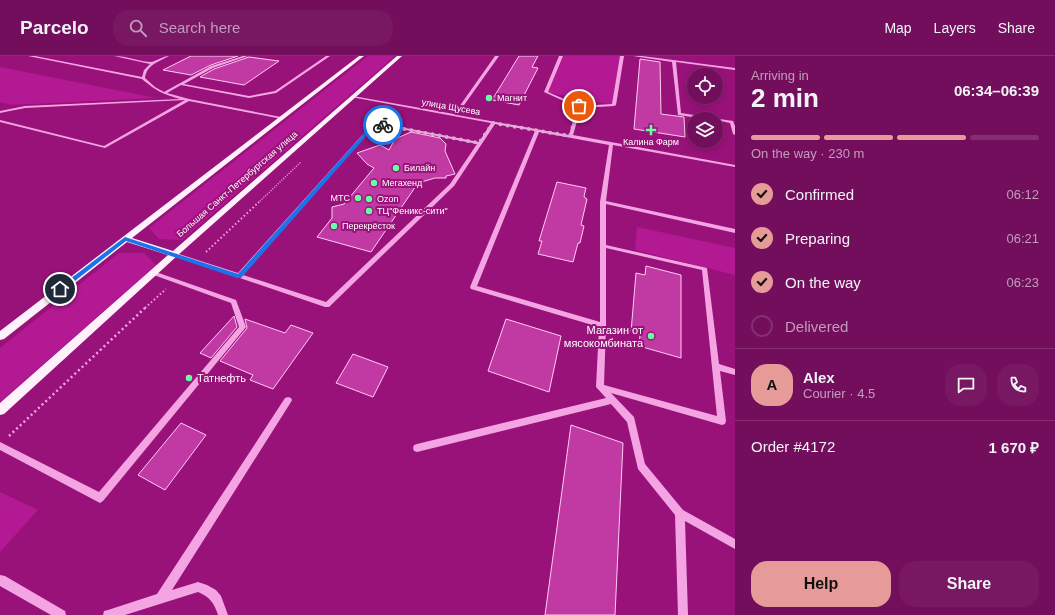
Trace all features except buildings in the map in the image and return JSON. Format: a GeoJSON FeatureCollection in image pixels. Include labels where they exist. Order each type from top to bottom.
{"type":"FeatureCollection","features":[{"type":"Feature","properties":{"kind":"main road","name":"Большая Санкт-Петербургская улица"},"geometry":{"type":"LineString","coordinates":[[0,336],[362,56]]}},
{"type":"Feature","properties":{"kind":"main road","name":"Большая Санкт-Петербургская улица"},"geometry":{"type":"LineString","coordinates":[[0,410],[174,254],[400,56]]}},
{"type":"Feature","properties":{"kind":"main road"},"geometry":{"type":"LineString","coordinates":[[125,239],[174,254]]}},
{"type":"Feature","properties":{"kind":"street"},"geometry":{"type":"LineString","coordinates":[[30,56],[143,78],[154,88],[164,93],[188,100],[282,118]]}},
{"type":"Feature","properties":{"kind":"street"},"geometry":{"type":"LineString","coordinates":[[116,56],[152,63]]}},
{"type":"Feature","properties":{"kind":"street"},"geometry":{"type":"LineString","coordinates":[[143,78],[143,72],[152,63],[167,56]]}},
{"type":"Feature","properties":{"kind":"street"},"geometry":{"type":"LineString","coordinates":[[164,93],[212,67],[246,56]]}},
{"type":"Feature","properties":{"kind":"street"},"geometry":{"type":"LineString","coordinates":[[181,84],[249,97],[276,92],[328,56]]}},
{"type":"Feature","properties":{"kind":"street"},"geometry":{"type":"LineString","coordinates":[[455,116],[497,56]]}},
{"type":"Feature","properties":{"kind":"street"},"geometry":{"type":"LineString","coordinates":[[561,56],[546,92],[579,106],[614,105],[622,56]]}},
{"type":"Feature","properties":{"kind":"street"},"geometry":{"type":"LineString","coordinates":[[634,56],[735,69]]}},
{"type":"Feature","properties":{"kind":"street"},"geometry":{"type":"LineString","coordinates":[[674,61],[679,114],[687,115]]}},
{"type":"Feature","properties":{"kind":"street","name":"улица Щусева"},"geometry":{"type":"LineString","coordinates":[[353,97],[735,166]]}},
{"type":"Feature","properties":{"kind":"street"},"geometry":{"type":"LineString","coordinates":[[0,112],[25,107],[188,100]]}},
{"type":"Feature","properties":{"kind":"street"},"geometry":{"type":"LineString","coordinates":[[0,121],[105,147],[188,100]]}},
{"type":"Feature","properties":{"kind":"street"},"geometry":{"type":"LineString","coordinates":[[570,136],[579,106]]}},
{"type":"Feature","properties":{"kind":"street"},"geometry":{"type":"LineString","coordinates":[[723,120],[732,122],[735,134]]}},
{"type":"Feature","properties":{"kind":"street"},"geometry":{"type":"LineString","coordinates":[[239,276],[376,123],[479,143]]}},
{"type":"Feature","properties":{"kind":"street"},"geometry":{"type":"LineString","coordinates":[[174,254],[327,305],[452,185],[493,123]]}},
{"type":"Feature","properties":{"kind":"street"},"geometry":{"type":"LineString","coordinates":[[537,130],[473,287],[603,326]]}},
{"type":"Feature","properties":{"kind":"street"},"geometry":{"type":"LineString","coordinates":[[611,144],[603,202],[603,326],[600,387],[631,420],[641,466],[680,513],[735,544]]}},
{"type":"Feature","properties":{"kind":"street"},"geometry":{"type":"LineString","coordinates":[[603,202],[735,231]]}},
{"type":"Feature","properties":{"kind":"street"},"geometry":{"type":"LineString","coordinates":[[600,387],[722,421],[705,269],[603,246]]}},
{"type":"Feature","properties":{"kind":"street"},"geometry":{"type":"LineString","coordinates":[[0,446],[100,498],[243,327],[234,302],[153,273]]}},
{"type":"Feature","properties":{"kind":"street"},"geometry":{"type":"LineString","coordinates":[[715,366],[735,372]]}},
{"type":"Feature","properties":{"kind":"street"},"geometry":{"type":"LineString","coordinates":[[160,598],[288,400]]}},
{"type":"Feature","properties":{"kind":"street"},"geometry":{"type":"LineString","coordinates":[[417,448],[612,400]]}},
{"type":"Feature","properties":{"kind":"street"},"geometry":{"type":"LineString","coordinates":[[680,513],[683,615]]}},
{"type":"Feature","properties":{"kind":"street"},"geometry":{"type":"LineString","coordinates":[[0,581],[1,580],[61,615]]}},
{"type":"Feature","properties":{"kind":"street"},"geometry":{"type":"LineString","coordinates":[[108,615],[198,587],[211,592],[217,599],[223,615]]}},
{"type":"Feature","properties":{"kind":"path"},"geometry":{"type":"LineString","coordinates":[[196,262],[305,158]]}},
{"type":"Feature","properties":{"kind":"path"},"geometry":{"type":"LineString","coordinates":[[6,440],[174,281]]}},
{"type":"Feature","properties":{"kind":"shaded area"},"geometry":{"type":"Polygon","coordinates":[[[368,56],[395,56],[182,240],[159,239],[149,228],[368,56]]]}},
{"type":"Feature","properties":{"kind":"shaded area"},"geometry":{"type":"Polygon","coordinates":[[[561,56],[622,56],[614,105],[546,92],[561,56]]]}},
{"type":"Feature","properties":{"kind":"shaded area"},"geometry":{"type":"Polygon","coordinates":[[[0,67],[156,98],[11,105],[0,102],[0,67]]]}},
{"type":"Feature","properties":{"kind":"shaded area"},"geometry":{"type":"Polygon","coordinates":[[[637,227],[735,248],[735,275],[635,250],[637,227]]]}},
{"type":"Feature","properties":{"kind":"shaded area"},"geometry":{"type":"Polygon","coordinates":[[[119,253],[144,253],[156,265],[0,402],[0,348],[119,253]]]}},
{"type":"Feature","properties":{"kind":"shaded area"},"geometry":{"type":"Polygon","coordinates":[[[0,492],[38,510],[0,552],[0,492]]]}},
{"type":"Feature","properties":{"kind":"way so far"},"geometry":{"type":"LineString","coordinates":[[383,125],[479,143],[493,123],[570,136],[579,106]]}},
{"type":"Feature","properties":{"kind":"place","name":"Магнит"},"geometry":{"type":"Point","coordinates":[489,98]}},
{"type":"Feature","properties":{"kind":"place","name":"Калина Фарм"},"geometry":{"type":"Point","coordinates":[651,130]}},
{"type":"Feature","properties":{"kind":"place","name":"Билайн"},"geometry":{"type":"Point","coordinates":[396,168]}},
{"type":"Feature","properties":{"kind":"place","name":"Мегахенд"},"geometry":{"type":"Point","coordinates":[374,183]}},
{"type":"Feature","properties":{"kind":"place","name":"МТС"},"geometry":{"type":"Point","coordinates":[358,198]}},
{"type":"Feature","properties":{"kind":"place","name":"Ozon"},"geometry":{"type":"Point","coordinates":[369,199]}},
{"type":"Feature","properties":{"kind":"place","name":"ТЦ\"Феникс-сити\""},"geometry":{"type":"Point","coordinates":[369,211]}},
{"type":"Feature","properties":{"kind":"place","name":"Перекрёсток"},"geometry":{"type":"Point","coordinates":[334,226]}},
{"type":"Feature","properties":{"kind":"place","name":"Магазин от мясокомбината"},"geometry":{"type":"Point","coordinates":[651,336]}},
{"type":"Feature","properties":{"kind":"place","name":"Татнефть"},"geometry":{"type":"Point","coordinates":[189,378]}},
{"type":"Feature","properties":{"kind":"route"},"geometry":{"type":"LineString","coordinates":[[60,289],[125,239],[239,276],[376,123],[383,125]]}}]}
